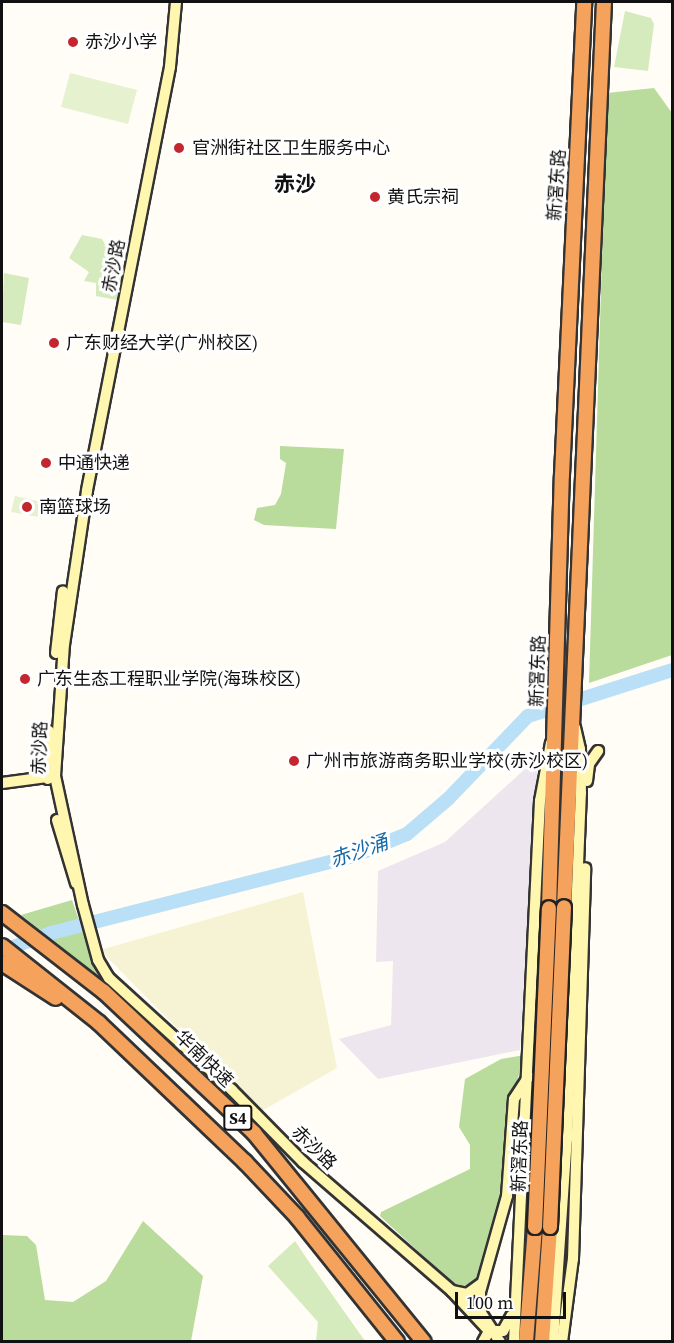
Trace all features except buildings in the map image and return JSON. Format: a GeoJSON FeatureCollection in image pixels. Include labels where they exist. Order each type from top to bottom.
{"type":"FeatureCollection","features":[{"type":"Feature","properties":{"kind":"highway","name":"新滘东路"},"geometry":{"type":"LineString","coordinates":[[542,1341],[550,1227],[557,908],[555,681],[584,2]]}},
{"type":"Feature","properties":{"kind":"highway","name":"新滘东路"},"geometry":{"type":"LineString","coordinates":[[526,1341],[557,908],[573,724],[604,2]]}},
{"type":"Feature","properties":{"kind":"highway","name":"华南快速"},"geometry":{"type":"LineString","coordinates":[[2,914],[48,947],[155,1038],[254,1133],[404,1313],[424,1341]]}},
{"type":"Feature","properties":{"kind":"highway","name":"S4"},"geometry":{"type":"LineString","coordinates":[[2,946],[10,964],[104,1028],[245,1162],[304,1226],[397,1341]]}},
{"type":"Feature","properties":{"kind":"main road","name":"赤沙路"},"geometry":{"type":"LineString","coordinates":[[176,2],[170,67],[87,491],[61,606],[51,776],[90,930],[108,978],[232,1090],[303,1162],[452,1291],[501,1341]]}},
{"type":"Feature","properties":{"kind":"main road"},"geometry":{"type":"LineString","coordinates":[[554,1341],[568,1098],[575,1058],[571,1039],[580,749],[573,724]]}},
{"type":"Feature","properties":{"kind":"main road"},"geometry":{"type":"LineString","coordinates":[[514,1341],[540,801],[554,731]]}},
{"type":"Feature","properties":{"kind":"main road"},"geometry":{"type":"LineString","coordinates":[[562,1341],[573,1270],[575,1058],[587,772],[598,751],[580,749]]}},
{"type":"Feature","properties":{"kind":"main road"},"geometry":{"type":"LineString","coordinates":[[2,783],[51,776]]}},
{"type":"Feature","properties":{"kind":"main road"},"geometry":{"type":"LineString","coordinates":[[529,1044],[537,1056],[548,1061],[562,1054],[571,1039]]}},
{"type":"Feature","properties":{"kind":"main road"},"geometry":{"type":"LineString","coordinates":[[489,1331],[479,1308],[481,1284],[507,1196],[514,1099],[528,1076],[575,1058]]}},
{"type":"Feature","properties":{"kind":"main road"},"geometry":{"type":"LineString","coordinates":[[526,1106],[531,1089],[540,1081],[553,1082],[568,1098]]}},
{"type":"Feature","properties":{"kind":"main road"},"geometry":{"type":"LineString","coordinates":[[452,1291],[467,1294],[481,1284]]}},
{"type":"Feature","properties":{"kind":"main road"},"geometry":{"type":"LineString","coordinates":[[483,1341],[489,1331],[507,1327],[515,1305]]}},
{"type":"Feature","properties":{"kind":"shaded area"},"geometry":{"type":"Polygon","coordinates":[[[538,757],[520,1050],[378,1079],[339,1039],[391,1025],[393,961],[376,962],[378,871],[445,842],[538,757]]]}},
{"type":"Feature","properties":{"kind":"shaded area"},"geometry":{"type":"Polygon","coordinates":[[[303,892],[337,1068],[260,1112],[100,950],[303,892]]]}},
{"type":"Feature","properties":{"kind":"green space"},"geometry":{"type":"Polygon","coordinates":[[[625,11],[651,18],[654,24],[648,71],[614,67],[625,11]]]}},
{"type":"Feature","properties":{"kind":"green space"},"geometry":{"type":"Polygon","coordinates":[[[70,73],[137,90],[128,124],[61,107],[70,73]]]}},
{"type":"Feature","properties":{"kind":"green space"},"geometry":{"type":"Polygon","coordinates":[[[654,88],[672,113],[672,655],[589,683],[607,93],[654,88]]]}},
{"type":"Feature","properties":{"kind":"green space"},"geometry":{"type":"Polygon","coordinates":[[[82,235],[102,239],[112,257],[125,267],[117,300],[96,296],[96,283],[84,281],[89,272],[69,258],[82,235]]]}},
{"type":"Feature","properties":{"kind":"green space"},"geometry":{"type":"Polygon","coordinates":[[[4,273],[29,278],[21,325],[2,322],[4,273]]]}},
{"type":"Feature","properties":{"kind":"green space"},"geometry":{"type":"Polygon","coordinates":[[[280,446],[344,449],[336,529],[264,525],[254,520],[257,508],[275,505],[281,494],[286,463],[280,459],[280,446]]]}},
{"type":"Feature","properties":{"kind":"green space","name":"南篮球场"},"geometry":{"type":"Polygon","coordinates":[[[15,496],[42,502],[39,517],[11,512],[15,496]]]}},
{"type":"Feature","properties":{"kind":"green space"},"geometry":{"type":"Polygon","coordinates":[[[72,900],[98,976],[21,915],[72,900]]]}},
{"type":"Feature","properties":{"kind":"green space"},"geometry":{"type":"Polygon","coordinates":[[[525,1055],[508,1110],[503,1196],[478,1278],[459,1289],[380,1216],[381,1212],[470,1169],[470,1145],[459,1127],[465,1079],[501,1059],[525,1055]]]}},
{"type":"Feature","properties":{"kind":"green space"},"geometry":{"type":"Polygon","coordinates":[[[143,1221],[203,1276],[191,1341],[2,1341],[2,1235],[27,1236],[36,1245],[45,1300],[73,1302],[106,1281],[143,1221]]]}},
{"type":"Feature","properties":{"kind":"green space"},"geometry":{"type":"Polygon","coordinates":[[[295,1241],[365,1341],[316,1341],[318,1322],[268,1266],[295,1241]]]}},
{"type":"Feature","properties":{"kind":"waterway","name":"赤沙涌"},"geometry":{"type":"LineString","coordinates":[[2,951],[51,933],[356,855],[407,834],[448,799],[528,716],[672,670]]}},
{"type":"Feature","properties":{"kind":"place","name":"赤沙小学"},"geometry":{"type":"Point","coordinates":[73,42]}},
{"type":"Feature","properties":{"kind":"place","name":"官洲街社区卫生服务中心"},"geometry":{"type":"Point","coordinates":[179,148]}},
{"type":"Feature","properties":{"kind":"place","name":"黄氏宗祠"},"geometry":{"type":"Point","coordinates":[375,197]}},
{"type":"Feature","properties":{"kind":"place","name":"广东财经大学(广州校区)"},"geometry":{"type":"Point","coordinates":[54,343]}},
{"type":"Feature","properties":{"kind":"place","name":"中通快递"},"geometry":{"type":"Point","coordinates":[46,463]}},
{"type":"Feature","properties":{"kind":"place","name":"南篮球场"},"geometry":{"type":"Point","coordinates":[27,507]}},
{"type":"Feature","properties":{"kind":"place","name":"广东生态工程职业学院(海珠校区)"},"geometry":{"type":"Point","coordinates":[25,679]}},
{"type":"Feature","properties":{"kind":"place","name":"广州市旅游商务职业学校(赤沙校区)"},"geometry":{"type":"Point","coordinates":[294,761]}},
{"type":"Feature","properties":{"kind":"district","name":"赤沙"},"geometry":{"type":"Point","coordinates":[295,184]}}]}
